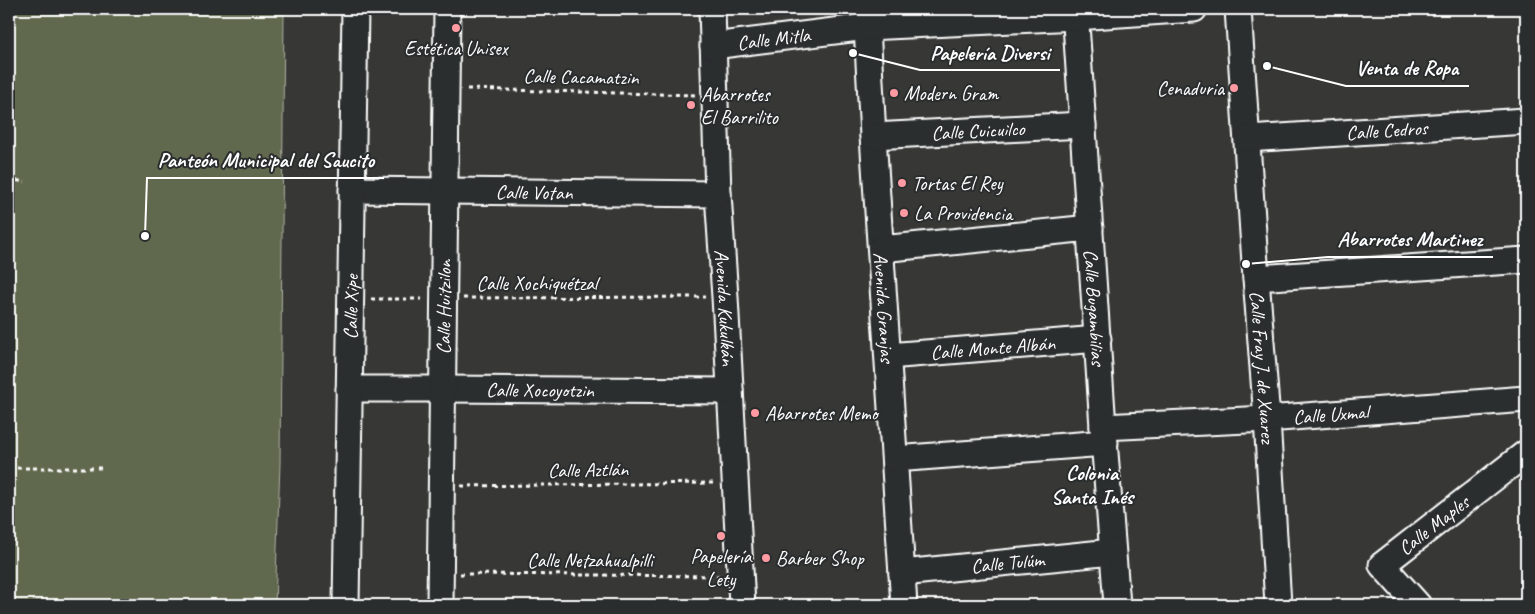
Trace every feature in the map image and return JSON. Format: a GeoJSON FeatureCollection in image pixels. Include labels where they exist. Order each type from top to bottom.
{"type":"FeatureCollection","features":[{"type":"Feature","properties":{"kind":"street","name":"Calle Xipe"},"geometry":{"type":"LineString","coordinates":[[346,605],[355,9]]}},
{"type":"Feature","properties":{"kind":"street","name":"Calle Huitzilon"},"geometry":{"type":"LineString","coordinates":[[440,605],[448,9]]}},
{"type":"Feature","properties":{"kind":"street","name":"Avenida Kukulkán"},"geometry":{"type":"LineString","coordinates":[[712,9],[718,194],[742,576],[742,605]]}},
{"type":"Feature","properties":{"kind":"street","name":"Calle Mitla"},"geometry":{"type":"LineString","coordinates":[[713,46],[867,18],[1194,9]]}},
{"type":"Feature","properties":{"kind":"street","name":"Calle Fray J. de Xuarez"},"geometry":{"type":"LineString","coordinates":[[1238,9],[1278,605]]}},
{"type":"Feature","properties":{"kind":"street","name":"Calle Bugambilias"},"geometry":{"type":"LineString","coordinates":[[1076,13],[1117,605]]}},
{"type":"Feature","properties":{"kind":"street","name":"Avenida Granjas"},"geometry":{"type":"LineString","coordinates":[[867,18],[904,605]]}},
{"type":"Feature","properties":{"kind":"street","name":"Calle Cedros"},"geometry":{"type":"LineString","coordinates":[[1248,139],[1526,121]]}},
{"type":"Feature","properties":{"kind":"street","name":"Calle Cuicuilco"},"geometry":{"type":"LineString","coordinates":[[873,136],[1083,125]]}},
{"type":"Feature","properties":{"kind":"street","name":"Calle Votan"},"geometry":{"type":"LineString","coordinates":[[352,190],[718,194]]}},
{"type":"Feature","properties":{"kind":"street"},"geometry":{"type":"LineString","coordinates":[[881,249],[1090,228]]}},
{"type":"Feature","properties":{"kind":"street"},"geometry":{"type":"LineString","coordinates":[[1256,278],[1526,260]]}},
{"type":"Feature","properties":{"kind":"street","name":"Calle Monte Albán"},"geometry":{"type":"LineString","coordinates":[[888,356],[1098,339]]}},
{"type":"Feature","properties":{"kind":"street","name":"Calle Xocoyotzin"},"geometry":{"type":"LineString","coordinates":[[349,389],[730,391]]}},
{"type":"Feature","properties":{"kind":"street","name":"Calle Uxmal"},"geometry":{"type":"LineString","coordinates":[[895,459],[1104,435],[1267,419],[1526,398]]}},
{"type":"Feature","properties":{"kind":"street","name":"Calle Maples"},"geometry":{"type":"LineString","coordinates":[[1418,605],[1382,565],[1526,453]]}},
{"type":"Feature","properties":{"kind":"street","name":"Calle Tulúm"},"geometry":{"type":"LineString","coordinates":[[902,573],[1112,552]]}},
{"type":"Feature","properties":{"kind":"path","name":"Calle Cacamatzin"},"geometry":{"type":"LineString","coordinates":[[446,89],[715,96]]}},
{"type":"Feature","properties":{"kind":"path"},"geometry":{"type":"LineString","coordinates":[[9,179],[25,182]]}},
{"type":"Feature","properties":{"kind":"path","name":"Calle Xochiquétzal"},"geometry":{"type":"LineString","coordinates":[[350,299],[725,297]]}},
{"type":"Feature","properties":{"kind":"path"},"geometry":{"type":"LineString","coordinates":[[9,468],[105,468]]}},
{"type":"Feature","properties":{"kind":"path","name":"Calle Aztlán"},"geometry":{"type":"LineString","coordinates":[[441,486],[735,483]]}},
{"type":"Feature","properties":{"kind":"path","name":"Calle Netzahualpilli"},"geometry":{"type":"LineString","coordinates":[[439,574],[742,576]]}},
{"type":"Feature","properties":{"kind":"green space"},"geometry":{"type":"Polygon","coordinates":[[[9,9],[284,9],[280,463],[275,605],[9,605],[9,9]]]}},
{"type":"Feature","properties":{"kind":"place","name":"Estética Unisex"},"geometry":{"type":"Point","coordinates":[456,28]}},
{"type":"Feature","properties":{"kind":"place","name":"Papelería Diversi"},"geometry":{"type":"Point","coordinates":[853,53]}},
{"type":"Feature","properties":{"kind":"place","name":"Venta de Ropa"},"geometry":{"type":"Point","coordinates":[1267,66]}},
{"type":"Feature","properties":{"kind":"place","name":"Cenaduria"},"geometry":{"type":"Point","coordinates":[1234,88]}},
{"type":"Feature","properties":{"kind":"place","name":"Modern Gram"},"geometry":{"type":"Point","coordinates":[894,93]}},
{"type":"Feature","properties":{"kind":"place","name":"Abarrotes El Barrilito"},"geometry":{"type":"Point","coordinates":[691,105]}},
{"type":"Feature","properties":{"kind":"place","name":"Tortas El Rey"},"geometry":{"type":"Point","coordinates":[902,183]}},
{"type":"Feature","properties":{"kind":"place","name":"La Providencia"},"geometry":{"type":"Point","coordinates":[904,213]}},
{"type":"Feature","properties":{"kind":"place","name":"Panteón Municipal del Saucito"},"geometry":{"type":"Point","coordinates":[145,236]}},
{"type":"Feature","properties":{"kind":"place","name":"Abarrotes Martinez"},"geometry":{"type":"Point","coordinates":[1246,264]}},
{"type":"Feature","properties":{"kind":"place","name":"Abarrotes Memo"},"geometry":{"type":"Point","coordinates":[755,413]}},
{"type":"Feature","properties":{"kind":"place","name":"Papelería Lety"},"geometry":{"type":"Point","coordinates":[721,536]}},
{"type":"Feature","properties":{"kind":"place","name":"Barber Shop"},"geometry":{"type":"Point","coordinates":[766,558]}},
{"type":"Feature","properties":{"kind":"district","name":"Colonia Santa Inés"},"geometry":{"type":"Point","coordinates":[1092,485]}}]}
